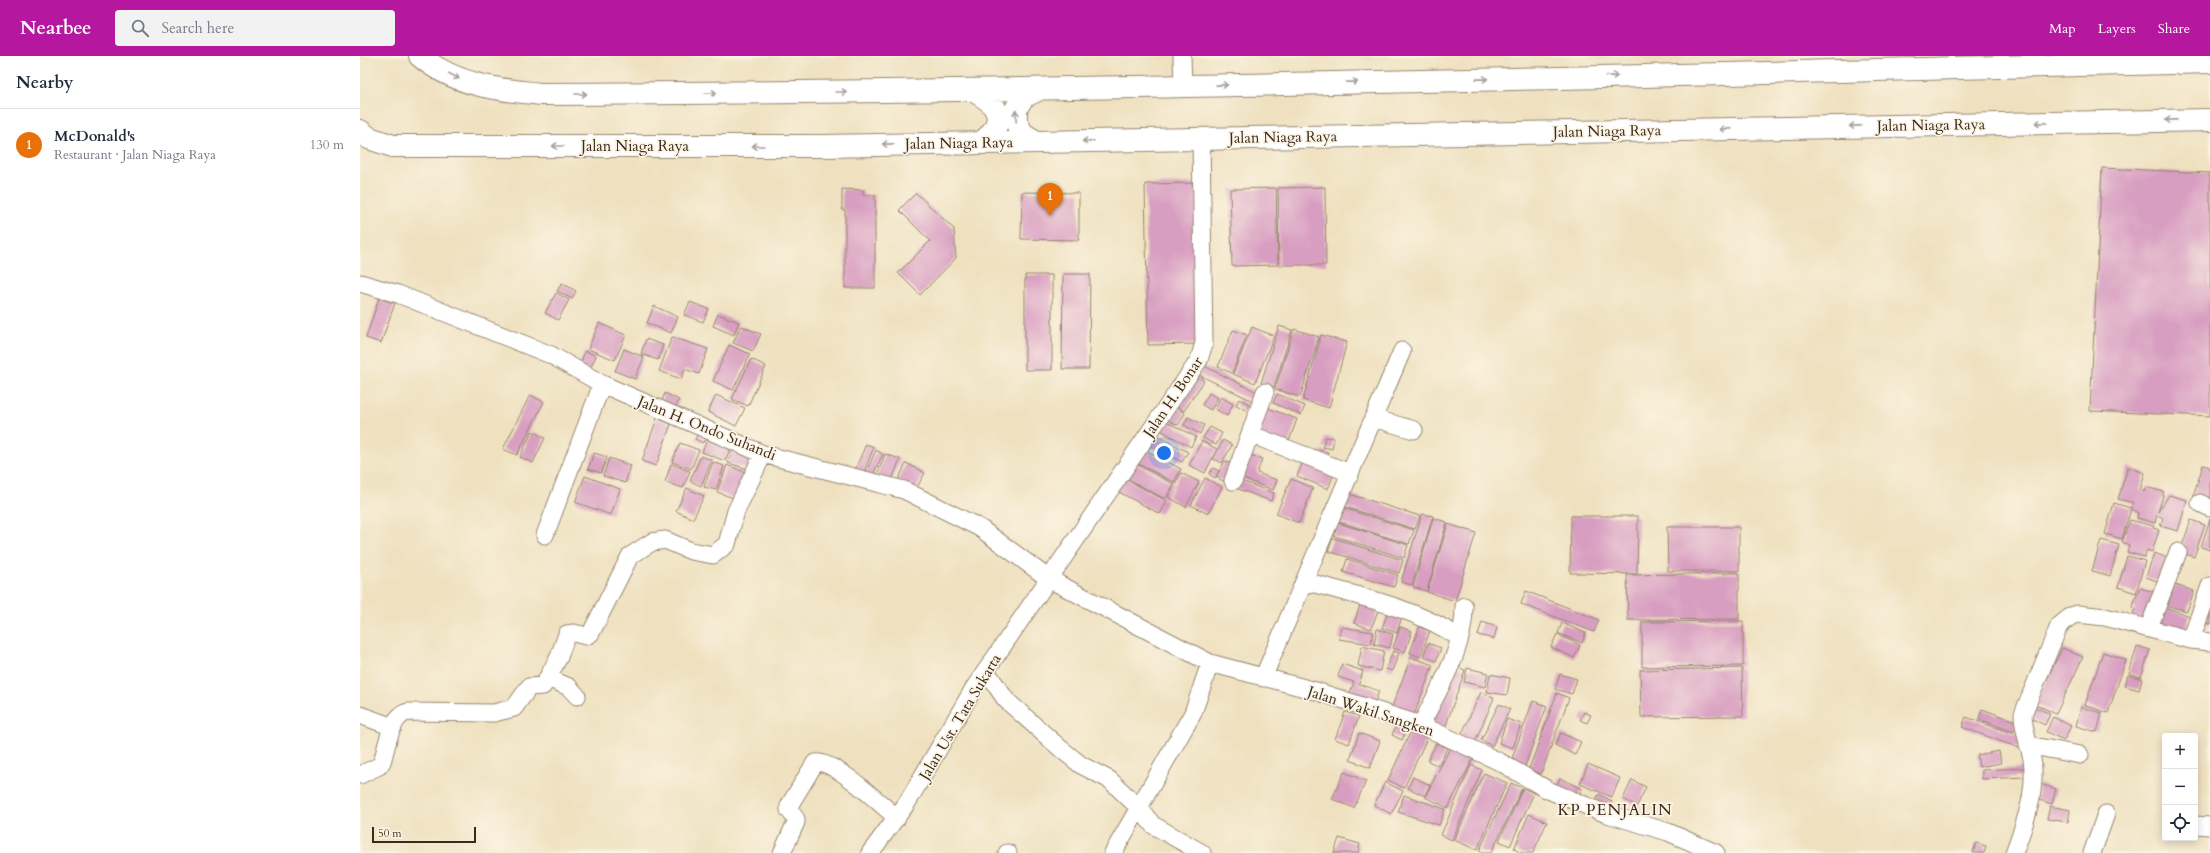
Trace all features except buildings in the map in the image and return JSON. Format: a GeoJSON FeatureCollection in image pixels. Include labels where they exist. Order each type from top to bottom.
{"type":"FeatureCollection","features":[{"type":"Feature","properties":{"kind":"main road"},"geometry":{"type":"LineString","coordinates":[[420,56],[457,79],[498,90],[541,94],[1038,90],[2210,62]]}},
{"type":"Feature","properties":{"kind":"main road"},"geometry":{"type":"LineString","coordinates":[[1037,142],[1023,134],[1016,122],[1016,109],[1023,97],[1038,90]]}},
{"type":"Feature","properties":{"kind":"main road"},"geometry":{"type":"LineString","coordinates":[[974,91],[988,98],[996,109],[998,122],[993,134],[981,143]]}},
{"type":"Feature","properties":{"kind":"main road","name":"Jalan Niaga Raya"},"geometry":{"type":"LineString","coordinates":[[360,131],[369,138],[393,146],[824,146],[2210,120]]}},
{"type":"Feature","properties":{"kind":"street"},"geometry":{"type":"LineString","coordinates":[[1182,56],[1183,86]]}},
{"type":"Feature","properties":{"kind":"street","name":"Jalan H. Bonar"},"geometry":{"type":"LineString","coordinates":[[1049,579],[1194,368],[1203,351],[1201,138]]}},
{"type":"Feature","properties":{"kind":"street","name":"Jalan H. Ondo Suhandi"},"geometry":{"type":"LineString","coordinates":[[360,283],[398,294],[551,355],[602,384],[763,454],[904,490],[980,528],[1049,579]]}},
{"type":"Feature","properties":{"kind":"street"},"geometry":{"type":"LineString","coordinates":[[1263,678],[1402,351]]}},
{"type":"Feature","properties":{"kind":"street"},"geometry":{"type":"LineString","coordinates":[[545,535],[602,384]]}},
{"type":"Feature","properties":{"kind":"street"},"geometry":{"type":"LineString","coordinates":[[1233,481],[1265,392]]}},
{"type":"Feature","properties":{"kind":"street"},"geometry":{"type":"LineString","coordinates":[[1373,418],[1414,430]]}},
{"type":"Feature","properties":{"kind":"street"},"geometry":{"type":"LineString","coordinates":[[1250,434],[1350,473]]}},
{"type":"Feature","properties":{"kind":"street"},"geometry":{"type":"LineString","coordinates":[[360,775],[379,766],[382,762],[393,727],[401,715],[408,712],[494,713],[514,708],[529,687],[541,688],[548,678],[567,634],[574,633],[586,636],[591,633],[630,556],[652,542],[666,540],[691,551],[713,555],[727,544],[736,511],[763,454]]}},
{"type":"Feature","properties":{"kind":"street"},"geometry":{"type":"LineString","coordinates":[[2149,627],[2178,552]]}},
{"type":"Feature","properties":{"kind":"street","name":"Jalan Wakil Sangken"},"geometry":{"type":"LineString","coordinates":[[1049,579],[1210,663],[1316,691],[1421,725],[1500,762],[1548,790],[1604,813],[1668,832],[1716,853]]}},
{"type":"Feature","properties":{"kind":"street","name":"Jalan Ust. Tata Sukarta"},"geometry":{"type":"LineString","coordinates":[[870,853],[897,818],[986,671],[1049,579]]}},
{"type":"Feature","properties":{"kind":"street"},"geometry":{"type":"LineString","coordinates":[[1305,581],[1385,604],[1429,620],[1460,638]]}},
{"type":"Feature","properties":{"kind":"street"},"geometry":{"type":"LineString","coordinates":[[2191,640],[2210,586]]}},
{"type":"Feature","properties":{"kind":"street"},"geometry":{"type":"LineString","coordinates":[[1421,725],[1452,660],[1460,638],[1463,627],[1464,606]]}},
{"type":"Feature","properties":{"kind":"street"},"geometry":{"type":"LineString","coordinates":[[2014,853],[2031,802],[2033,773],[2023,723],[2023,714],[2059,626],[2070,616],[2078,614],[2105,617],[2149,627],[2191,640],[2210,642]]}},
{"type":"Feature","properties":{"kind":"street"},"geometry":{"type":"LineString","coordinates":[[1113,853],[1193,713],[1210,663]]}},
{"type":"Feature","properties":{"kind":"street"},"geometry":{"type":"LineString","coordinates":[[986,671],[1006,700],[1071,757],[1081,765],[1110,780],[1140,808],[1153,825],[1202,853]]}},
{"type":"Feature","properties":{"kind":"street"},"geometry":{"type":"LineString","coordinates":[[548,678],[569,687],[577,696]]}},
{"type":"Feature","properties":{"kind":"street"},"geometry":{"type":"LineString","coordinates":[[360,715],[393,727]]}},
{"type":"Feature","properties":{"kind":"street"},"geometry":{"type":"LineString","coordinates":[[2028,745],[2080,755]]}},
{"type":"Feature","properties":{"kind":"street"},"geometry":{"type":"LineString","coordinates":[[782,853],[796,822],[796,819],[789,810],[789,806],[815,763],[820,762],[838,771],[897,818]]}},
{"type":"Feature","properties":{"kind":"street"},"geometry":{"type":"LineString","coordinates":[[2092,853],[2106,814]]}},
{"type":"Feature","properties":{"kind":"street"},"geometry":{"type":"LineString","coordinates":[[2198,825],[2210,826]]}},
{"type":"Feature","properties":{"kind":"place","name":"McDonald's"},"geometry":{"type":"Point","coordinates":[1050,216]}},
{"type":"Feature","properties":{"kind":"district","name":"KP PENJALIN"},"geometry":{"type":"Point","coordinates":[1615,809]}}]}
